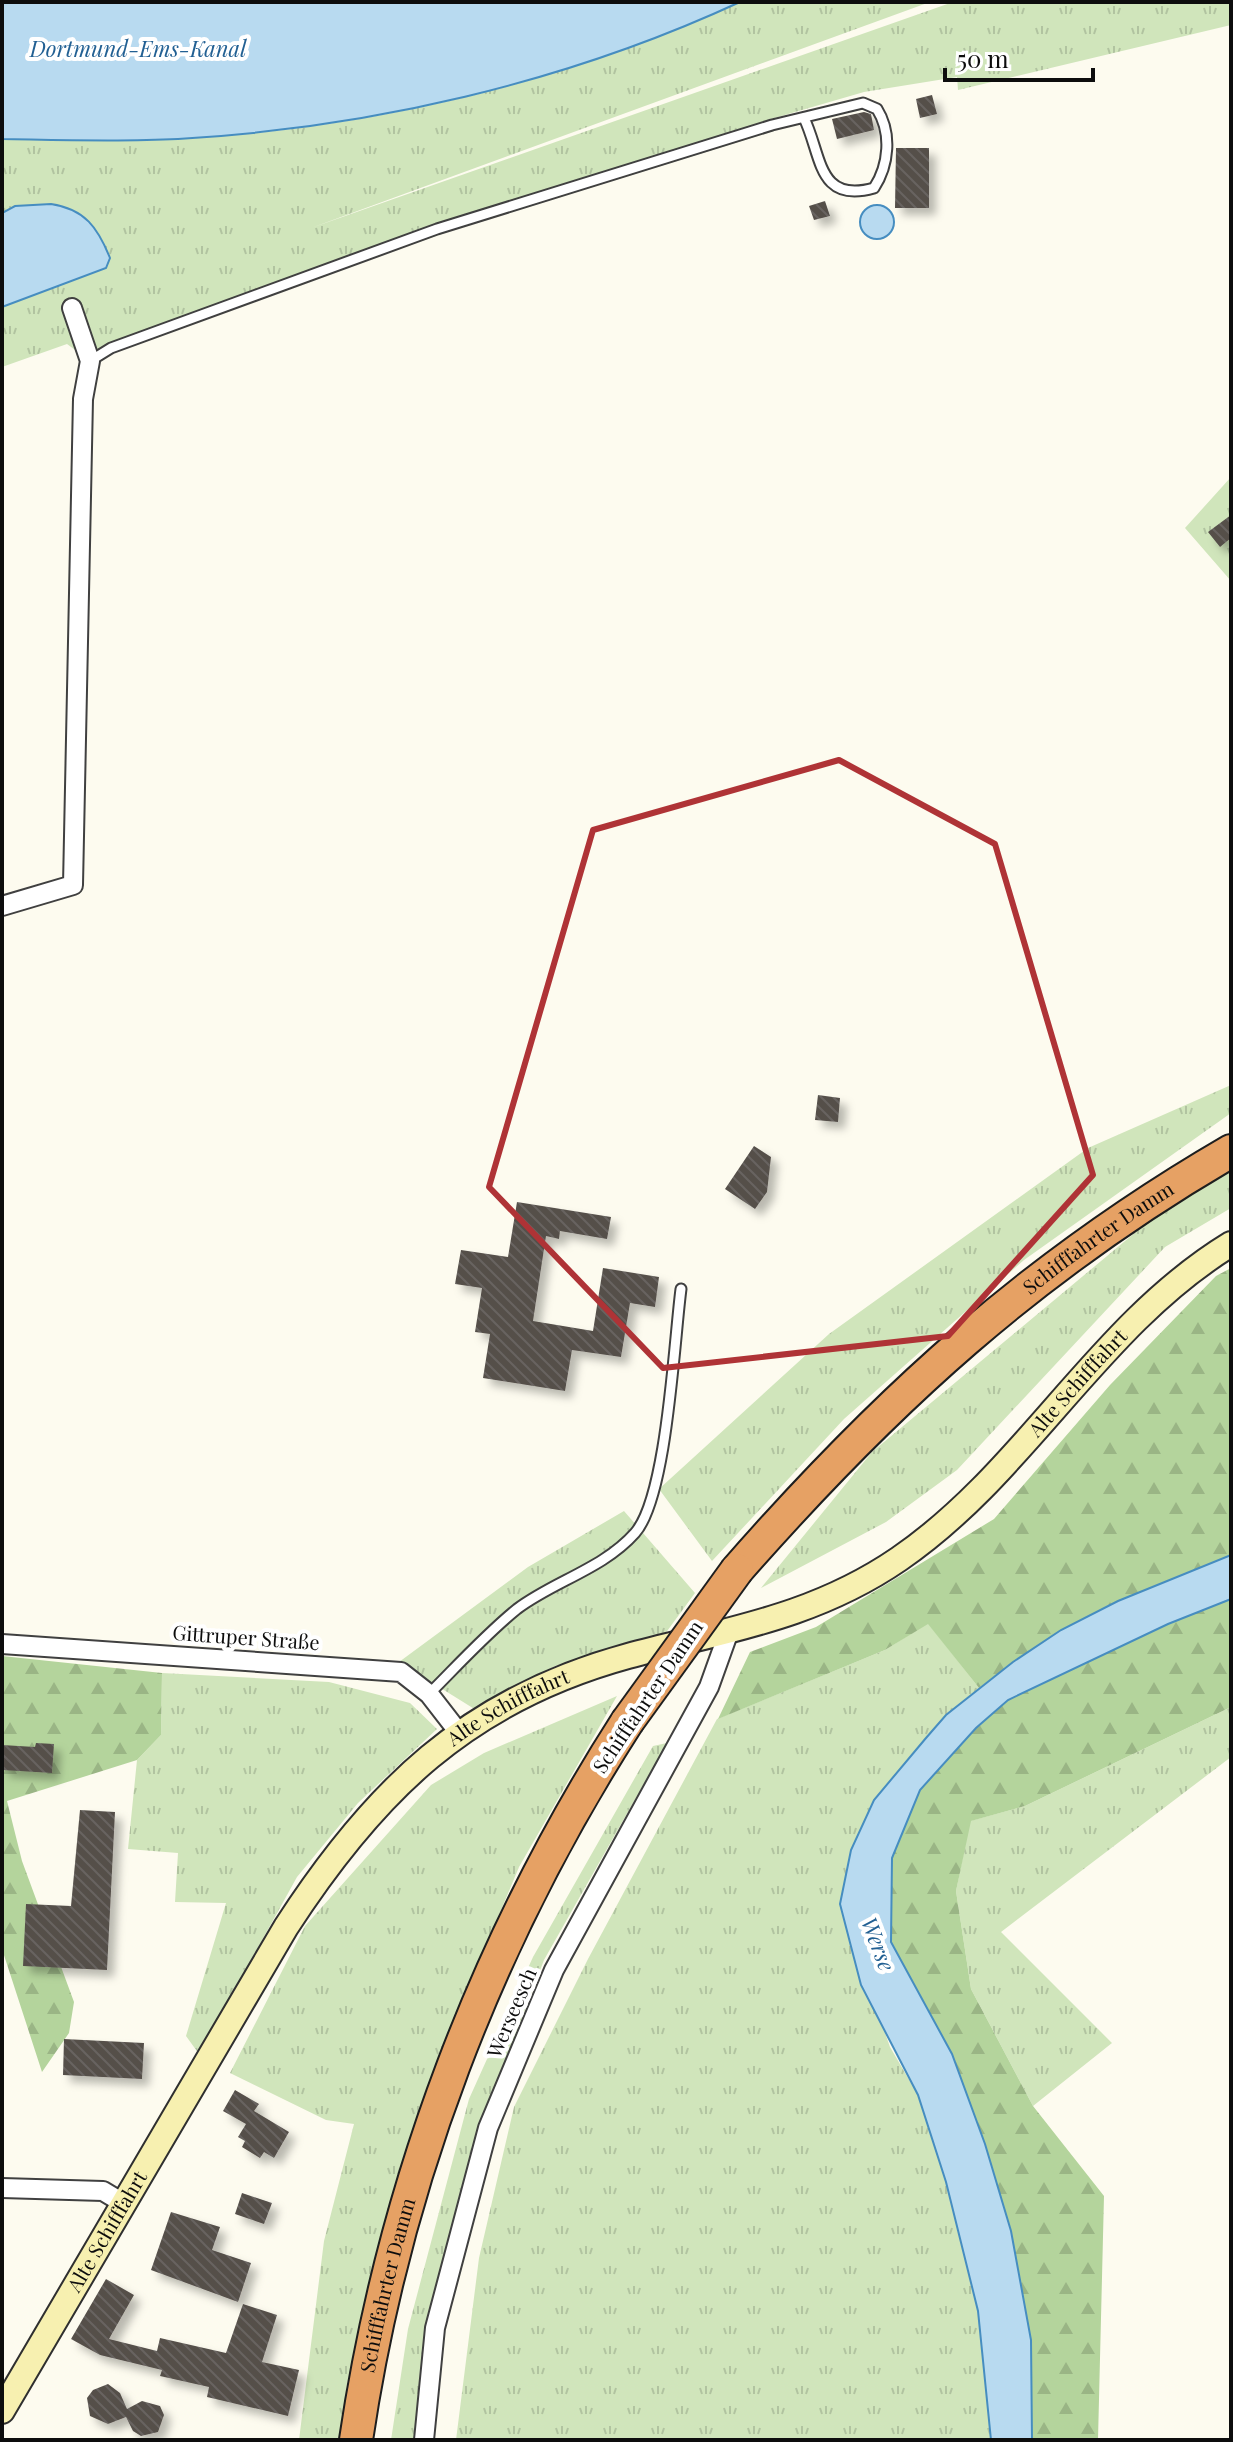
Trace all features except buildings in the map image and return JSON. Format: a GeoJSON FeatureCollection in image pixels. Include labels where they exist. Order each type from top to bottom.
{"type":"FeatureCollection","features":[{"type":"Feature","properties":{"kind":"highway","name":"Schifffahrter Damm"},"geometry":{"type":"LineString","coordinates":[[356,2440],[383,2294],[413,2181],[443,2089],[521,1907],[570,1816],[627,1722],[737,1570],[851,1443],[960,1342],[1053,1267],[1231,1151]]}},
{"type":"Feature","properties":{"kind":"street"},"geometry":{"type":"LineString","coordinates":[[2,906],[73,885],[83,399],[90,361],[72,308]]}},
{"type":"Feature","properties":{"kind":"street","name":"Alte Schifffahrt"},"geometry":{"type":"LineString","coordinates":[[2,2411],[328,1863],[386,1795],[460,1734],[501,1709],[588,1669],[783,1618],[855,1586],[940,1528],[1018,1451],[1076,1381],[1128,1326],[1184,1276],[1231,1244]]}},
{"type":"Feature","properties":{"kind":"street","name":"Werseesch"},"geometry":{"type":"LineString","coordinates":[[424,2440],[435,2328],[488,2128],[554,1970],[709,1687],[728,1634]]}},
{"type":"Feature","properties":{"kind":"street","name":"Gittruper Straße"},"geometry":{"type":"LineString","coordinates":[[2,1644],[390,1671],[416,1681],[460,1734]]}},
{"type":"Feature","properties":{"kind":"street"},"geometry":{"type":"LineString","coordinates":[[2,2188],[103,2191],[123,2203]]}},
{"type":"Feature","properties":{"kind":"lane"},"geometry":{"type":"LineString","coordinates":[[90,361],[111,348],[437,229],[804,118],[863,103],[877,109],[887,130],[885,172],[874,188],[854,193],[833,186],[819,166],[804,118]]}},
{"type":"Feature","properties":{"kind":"lane"},"geometry":{"type":"LineString","coordinates":[[429,1694],[519,1608],[611,1554],[637,1532],[652,1496],[663,1440],[681,1289]]}},
{"type":"Feature","properties":{"kind":"highlighted area"},"geometry":{"type":"Polygon","coordinates":[[[839,760],[995,844],[1093,1175],[948,1336],[663,1368],[489,1187],[593,830],[839,760]]]}},
{"type":"Feature","properties":{"kind":"green space"},"geometry":{"type":"Polygon","coordinates":[[[740,2],[930,2],[311,228],[953,2],[1231,2],[1231,25],[958,90],[957,77],[864,92],[771,119],[774,131],[450,231],[99,354],[90,361],[67,344],[2,367],[2,139],[178,139],[250,134],[394,113],[536,78],[606,56],[740,2]]]}},
{"type":"Feature","properties":{"kind":"green space"},"geometry":{"type":"Polygon","coordinates":[[[1231,477],[1231,581],[1185,528],[1231,477]]]}},
{"type":"Feature","properties":{"kind":"green space"},"geometry":{"type":"Polygon","coordinates":[[[1231,1085],[1231,1113],[1024,1260],[844,1419],[712,1561],[659,1489],[829,1334],[1088,1148],[1231,1085]]]}},
{"type":"Feature","properties":{"kind":"green space"},"geometry":{"type":"Polygon","coordinates":[[[1231,1170],[1231,1208],[1165,1247],[957,1470],[886,1522],[761,1588],[872,1452],[1149,1221],[1231,1170]]]}},
{"type":"Feature","properties":{"kind":"green space"},"geometry":{"type":"Polygon","coordinates":[[[1231,1268],[1231,1555],[1100,1612],[1038,1647],[979,1688],[928,1624],[885,1650],[718,1719],[750,1652],[816,1627],[994,1519],[1110,1385],[1216,1276],[1231,1268]]]}},
{"type":"Feature","properties":{"kind":"green space"},"geometry":{"type":"Polygon","coordinates":[[[624,1511],[695,1593],[662,1638],[555,1666],[476,1710],[399,1662],[528,1567],[624,1511]]]}},
{"type":"Feature","properties":{"kind":"green space"},"geometry":{"type":"Polygon","coordinates":[[[1231,1599],[1231,1707],[1025,1806],[971,1821],[956,1891],[971,1989],[1033,2106],[1104,2196],[1098,2440],[1032,2440],[1029,2393],[952,2054],[891,1942],[892,1858],[920,1790],[976,1728],[1008,1700],[1168,1624],[1231,1599]]]}},
{"type":"Feature","properties":{"kind":"green space"},"geometry":{"type":"Polygon","coordinates":[[[928,1623],[979,1688],[946,1715],[874,1800],[840,1904],[890,2047],[918,2095],[946,2182],[978,2311],[991,2440],[456,2440],[479,2258],[514,2107],[588,1959],[717,1719],[885,1650],[928,1623]]]}},
{"type":"Feature","properties":{"kind":"green space"},"geometry":{"type":"Polygon","coordinates":[[[2,1656],[162,1673],[161,1735],[137,1760],[7,1801],[22,1861],[74,2002],[69,2033],[42,2072],[2,1949],[2,1656]]]}},
{"type":"Feature","properties":{"kind":"green space"},"geometry":{"type":"Polygon","coordinates":[[[162,1673],[329,1682],[410,1703],[437,1729],[358,1803],[297,1877],[199,2054],[186,2036],[226,1903],[175,1902],[178,1853],[128,1849],[137,1760],[161,1735],[162,1673]]]}},
{"type":"Feature","properties":{"kind":"green space"},"geometry":{"type":"Polygon","coordinates":[[[617,1696],[519,1867],[424,2095],[347,2384],[340,2440],[299,2440],[324,2241],[354,2124],[326,2120],[230,2073],[305,1926],[431,1785],[484,1753],[617,1696]]]}},
{"type":"Feature","properties":{"kind":"green space"},"geometry":{"type":"Polygon","coordinates":[[[1231,1707],[1231,1757],[1001,1932],[1112,2043],[1033,2106],[971,1989],[956,1891],[970,1821],[1025,1806],[1231,1707]]]}},
{"type":"Feature","properties":{"kind":"green space"},"geometry":{"type":"Polygon","coordinates":[[[667,1743],[544,1960],[480,2127],[427,2326],[415,2440],[391,2440],[408,2329],[469,2099],[533,1957],[653,1746],[667,1743]]]}},
{"type":"Feature","properties":{"kind":"water","name":"Dortmund-Ems-Kanal"},"geometry":{"type":"Polygon","coordinates":[[[2,2],[740,2],[605,56],[465,97],[394,112],[250,133],[112,141],[2,139],[2,2]]]}},
{"type":"Feature","properties":{"kind":"water"},"geometry":{"type":"Polygon","coordinates":[[[51,204],[73,210],[89,222],[110,258],[106,268],[2,307],[2,213],[15,206],[51,204]]]}},
{"type":"Feature","properties":{"kind":"water"},"geometry":{"type":"Polygon","coordinates":[[[877,205],[889,210],[894,222],[889,234],[877,239],[865,234],[860,222],[865,210],[877,205]]]}},
{"type":"Feature","properties":{"kind":"water","name":"Werse"},"geometry":{"type":"Polygon","coordinates":[[[1231,1555],[1231,1599],[1168,1624],[1008,1700],[976,1728],[920,1790],[892,1858],[891,1942],[952,2054],[985,2144],[1011,2231],[1031,2340],[1032,2440],[991,2440],[978,2311],[946,2182],[918,2095],[861,1985],[840,1904],[851,1850],[874,1800],[926,1738],[946,1715],[1013,1662],[1061,1630],[1118,1601],[1231,1555]]]}}]}
